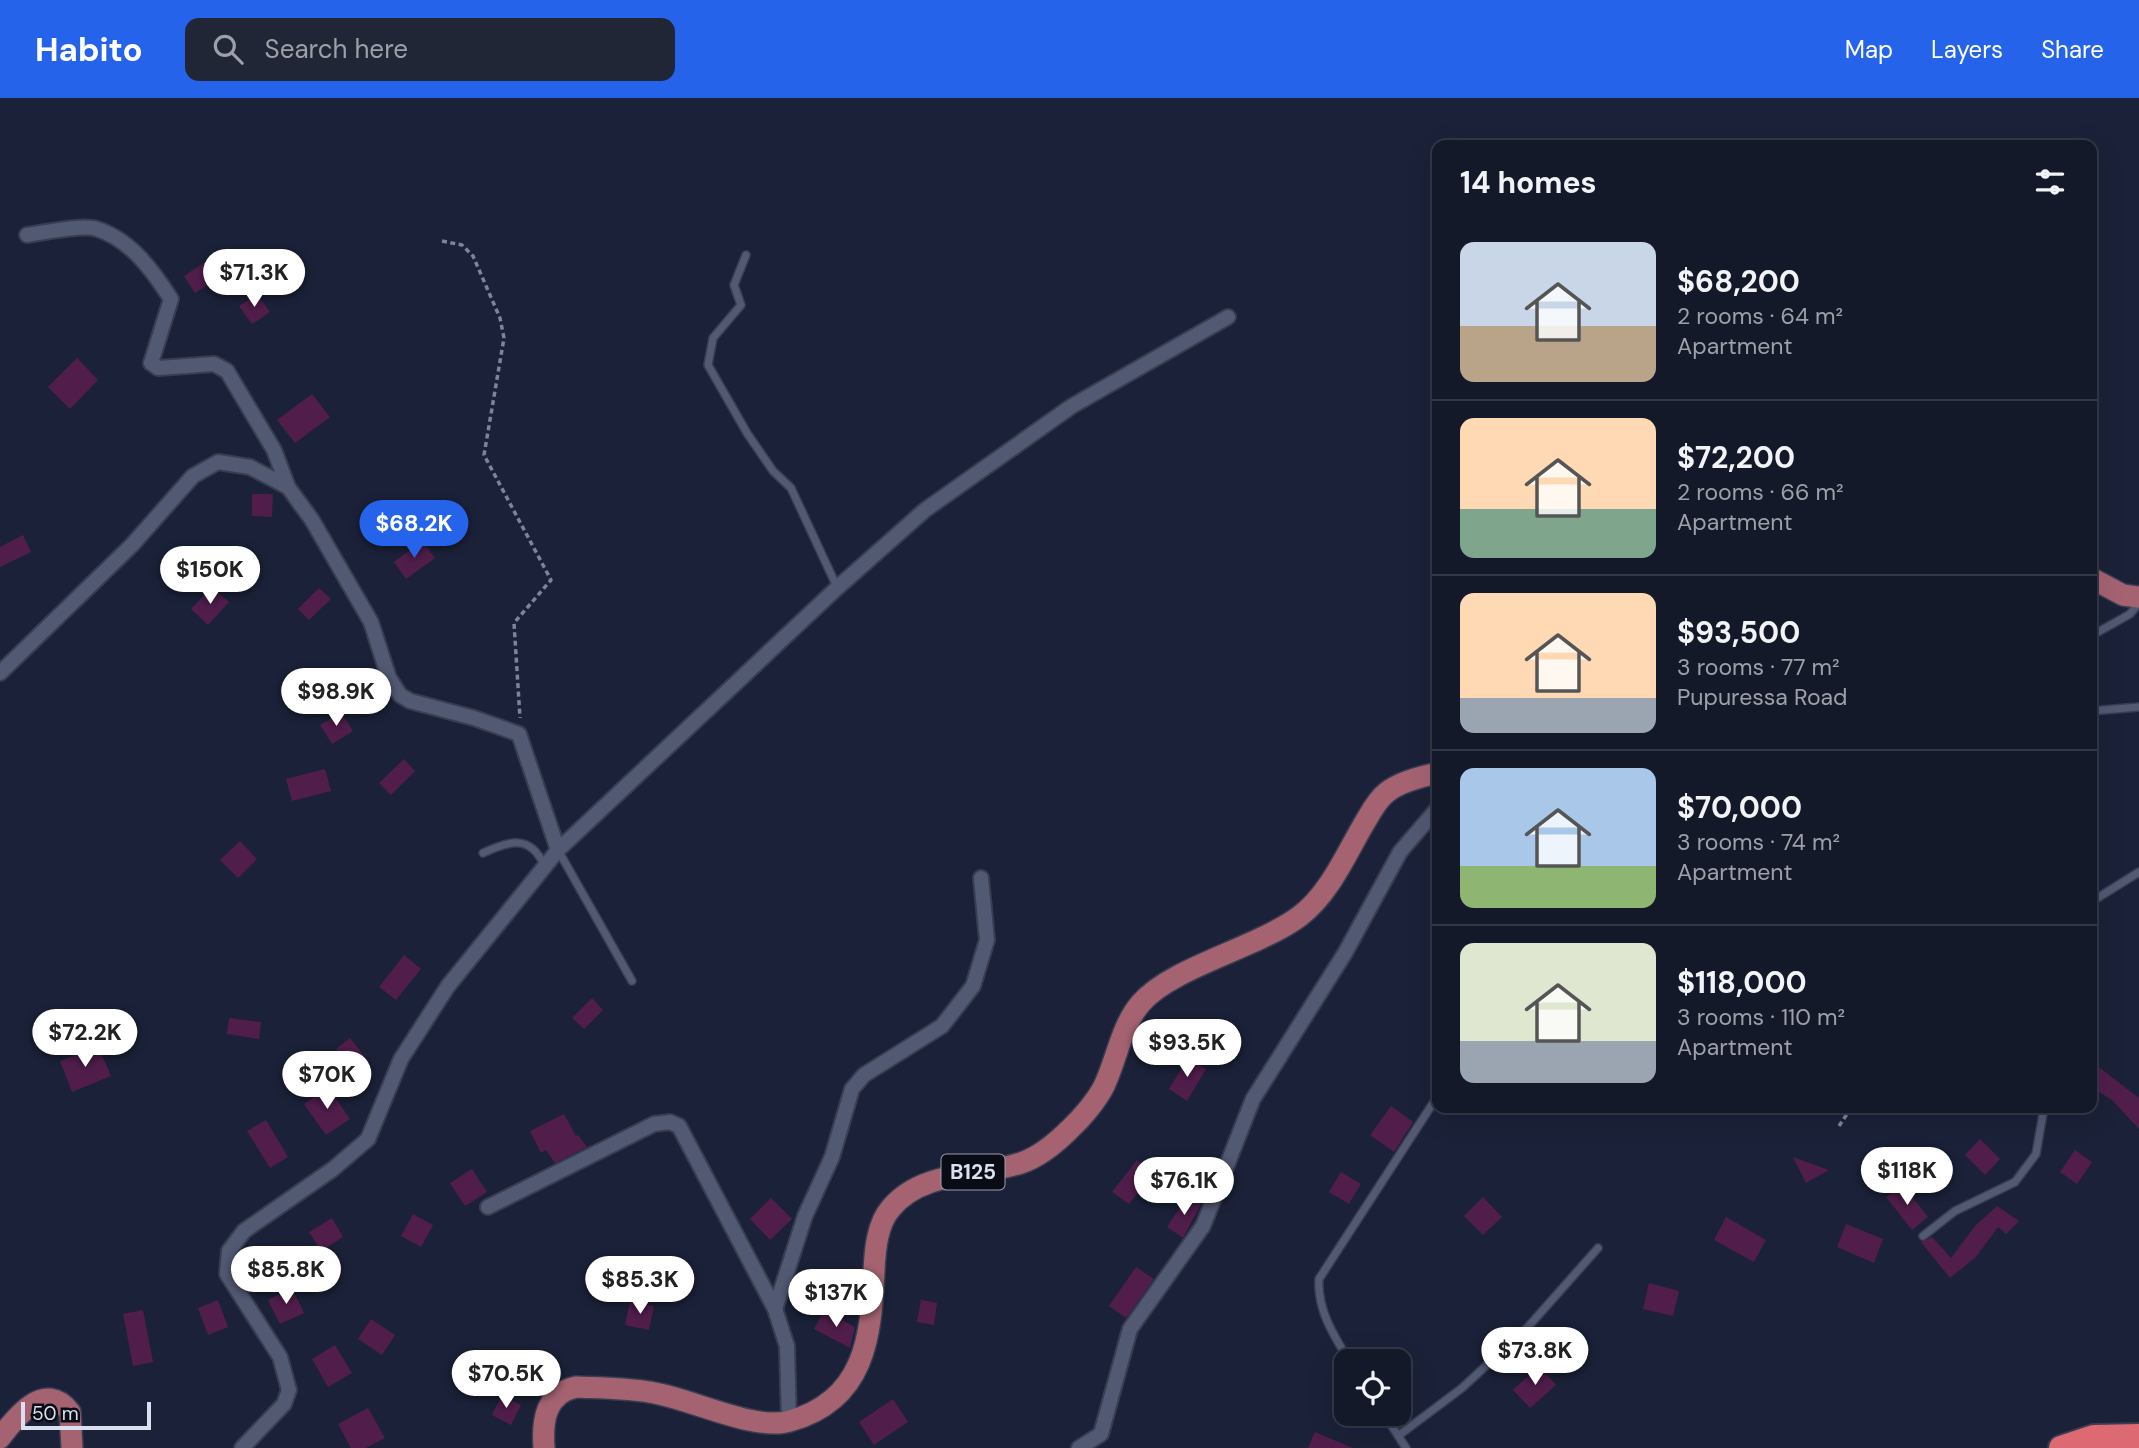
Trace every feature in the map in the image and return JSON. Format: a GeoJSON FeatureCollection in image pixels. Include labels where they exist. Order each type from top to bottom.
{"type":"FeatureCollection","features":[{"type":"Feature","properties":{"kind":"highway"},"geometry":{"type":"LineString","coordinates":[[2061,1448],[2094,1437],[2139,1436]]}},
{"type":"Feature","properties":{"kind":"main road"},"geometry":{"type":"LineString","coordinates":[[2097,581],[2123,596],[2139,597]]}},
{"type":"Feature","properties":{"kind":"main road","name":"B125"},"geometry":{"type":"LineString","coordinates":[[544,1448],[545,1414],[554,1399],[565,1389],[576,1387],[650,1392],[755,1422],[789,1422],[829,1403],[845,1387],[863,1360],[872,1324],[875,1257],[881,1227],[890,1209],[910,1191],[941,1178],[1021,1163],[1046,1150],[1072,1128],[1103,1088],[1130,1018],[1142,1001],[1164,985],[1299,916],[1320,898],[1372,811],[1388,791],[1432,775]]}},
{"type":"Feature","properties":{"kind":"main road"},"geometry":{"type":"LineString","coordinates":[[0,1438],[24,1410],[48,1398],[65,1405],[70,1412],[72,1448]]}},
{"type":"Feature","properties":{"kind":"street"},"geometry":{"type":"LineString","coordinates":[[27,235],[96,228],[127,245],[153,272],[171,299],[151,363],[158,368],[214,364],[227,371],[274,450],[288,487],[312,520],[371,622],[393,688],[410,701],[474,718],[519,734],[558,850]]}},
{"type":"Feature","properties":{"kind":"street"},"geometry":{"type":"LineString","coordinates":[[242,1448],[284,1404],[289,1390],[280,1357],[227,1274],[229,1251],[244,1231],[333,1169],[368,1139],[408,1049],[448,986],[544,865],[837,588],[925,510],[1072,406],[1228,317]]}},
{"type":"Feature","properties":{"kind":"street"},"geometry":{"type":"LineString","coordinates":[[0,673],[132,545],[193,476],[218,463],[250,467],[288,487]]}},
{"type":"Feature","properties":{"kind":"street"},"geometry":{"type":"LineString","coordinates":[[1079,1448],[1101,1434],[1130,1329],[1203,1226],[1253,1099],[1345,953],[1400,852],[1432,815]]}},
{"type":"Feature","properties":{"kind":"street"},"geometry":{"type":"LineString","coordinates":[[775,1309],[805,1216],[832,1157],[852,1089],[864,1075],[942,1026],[973,986],[987,940],[981,878]]}},
{"type":"Feature","properties":{"kind":"street"},"geometry":{"type":"LineString","coordinates":[[488,1208],[654,1125],[670,1122],[679,1126],[775,1309],[787,1346],[789,1422]]}},
{"type":"Feature","properties":{"kind":"lane"},"geometry":{"type":"LineString","coordinates":[[746,255],[733,285],[741,305],[713,338],[708,365],[747,433],[774,471],[791,488],[837,588]]}},
{"type":"Feature","properties":{"kind":"lane"},"geometry":{"type":"LineString","coordinates":[[2097,633],[2130,614],[2139,603]]}},
{"type":"Feature","properties":{"kind":"lane"},"geometry":{"type":"LineString","coordinates":[[2097,710],[2139,707]]}},
{"type":"Feature","properties":{"kind":"lane"},"geometry":{"type":"LineString","coordinates":[[483,853],[509,842],[521,843],[538,851],[544,865]]}},
{"type":"Feature","properties":{"kind":"lane"},"geometry":{"type":"LineString","coordinates":[[558,850],[632,981]]}},
{"type":"Feature","properties":{"kind":"lane"},"geometry":{"type":"LineString","coordinates":[[2097,898],[2139,872]]}},
{"type":"Feature","properties":{"kind":"lane"},"geometry":{"type":"LineString","coordinates":[[1342,1349],[1329,1329],[1318,1294],[1319,1279],[1432,1105]]}},
{"type":"Feature","properties":{"kind":"lane"},"geometry":{"type":"LineString","coordinates":[[1923,1236],[1973,1200],[2015,1182],[2036,1153],[2043,1113]]}},
{"type":"Feature","properties":{"kind":"lane"},"geometry":{"type":"LineString","coordinates":[[1398,1436],[1462,1388],[1528,1327],[1598,1248]]}},
{"type":"Feature","properties":{"kind":"lane"},"geometry":{"type":"LineString","coordinates":[[1392,1426],[1406,1448]]}},
{"type":"Feature","properties":{"kind":"path"},"geometry":{"type":"LineString","coordinates":[[442,241],[462,245],[473,256],[500,318],[504,338],[484,455],[551,580],[514,623],[521,703],[519,734]]}},
{"type":"Feature","properties":{"kind":"path"},"geometry":{"type":"LineString","coordinates":[[1839,1126],[1848,1113]]}},
{"type":"Feature","properties":{"kind":"building"},"geometry":{"type":"Polygon","coordinates":[[[210,259],[221,276],[195,293],[184,276],[210,259]]]}},
{"type":"Feature","properties":{"kind":"building"},"geometry":{"type":"Polygon","coordinates":[[[257,294],[270,312],[252,324],[239,306],[257,294]]]}},
{"type":"Feature","properties":{"kind":"building"},"geometry":{"type":"Polygon","coordinates":[[[77,358],[98,380],[70,409],[48,387],[77,358]]]}},
{"type":"Feature","properties":{"kind":"building"},"geometry":{"type":"Polygon","coordinates":[[[312,394],[330,417],[295,443],[277,420],[312,394]]]}},
{"type":"Feature","properties":{"kind":"building"},"geometry":{"type":"Polygon","coordinates":[[[252,494],[273,494],[272,517],[252,516],[252,494]]]}},
{"type":"Feature","properties":{"kind":"building"},"geometry":{"type":"Polygon","coordinates":[[[23,535],[31,552],[0,567],[0,547],[23,535]]]}},
{"type":"Feature","properties":{"kind":"building"},"geometry":{"type":"Polygon","coordinates":[[[422,541],[435,558],[406,579],[394,562],[422,541]]]}},
{"type":"Feature","properties":{"kind":"building"},"geometry":{"type":"Polygon","coordinates":[[[212,587],[229,602],[208,625],[191,609],[212,587]]]}},
{"type":"Feature","properties":{"kind":"building"},"geometry":{"type":"Polygon","coordinates":[[[319,588],[331,599],[309,620],[298,609],[319,588]]]}},
{"type":"Feature","properties":{"kind":"building"},"geometry":{"type":"Polygon","coordinates":[[[341,712],[353,731],[332,744],[320,725],[341,712]]]}},
{"type":"Feature","properties":{"kind":"building"},"geometry":{"type":"Polygon","coordinates":[[[404,759],[415,771],[391,795],[379,783],[404,759]]]}},
{"type":"Feature","properties":{"kind":"building"},"geometry":{"type":"Polygon","coordinates":[[[325,769],[331,791],[292,801],[286,779],[325,769]]]}},
{"type":"Feature","properties":{"kind":"building"},"geometry":{"type":"Polygon","coordinates":[[[240,841],[257,859],[238,878],[220,860],[240,841]]]}},
{"type":"Feature","properties":{"kind":"building"},"geometry":{"type":"Polygon","coordinates":[[[404,955],[421,969],[396,1000],[379,987],[404,955]]]}},
{"type":"Feature","properties":{"kind":"building"},"geometry":{"type":"Polygon","coordinates":[[[592,998],[603,1010],[584,1029],[572,1018],[592,998]]]}},
{"type":"Feature","properties":{"kind":"building"},"geometry":{"type":"Polygon","coordinates":[[[229,1018],[261,1022],[259,1039],[227,1034],[229,1018]]]}},
{"type":"Feature","properties":{"kind":"building"},"geometry":{"type":"Polygon","coordinates":[[[350,1038],[369,1062],[355,1073],[336,1049],[350,1038]]]}},
{"type":"Feature","properties":{"kind":"building"},"geometry":{"type":"Polygon","coordinates":[[[98,1046],[111,1076],[72,1092],[60,1061],[98,1046]]]}},
{"type":"Feature","properties":{"kind":"building"},"geometry":{"type":"Polygon","coordinates":[[[1188,1058],[1206,1069],[1187,1101],[1169,1089],[1188,1058]]]}},
{"type":"Feature","properties":{"kind":"building"},"geometry":{"type":"Polygon","coordinates":[[[2097,1066],[2139,1098],[2139,1129],[2112,1100],[2097,1091],[2097,1066]]]}},
{"type":"Feature","properties":{"kind":"building"},"geometry":{"type":"Polygon","coordinates":[[[328,1087],[350,1119],[326,1135],[304,1104],[328,1087]]]}},
{"type":"Feature","properties":{"kind":"building"},"geometry":{"type":"Polygon","coordinates":[[[1391,1106],[1413,1122],[1394,1152],[1370,1135],[1391,1106]]]}},
{"type":"Feature","properties":{"kind":"building"},"geometry":{"type":"Polygon","coordinates":[[[564,1114],[576,1136],[578,1135],[587,1147],[555,1163],[546,1150],[541,1153],[530,1131],[564,1114]]]}},
{"type":"Feature","properties":{"kind":"building"},"geometry":{"type":"Polygon","coordinates":[[[266,1120],[288,1157],[270,1168],[247,1131],[266,1120]]]}},
{"type":"Feature","properties":{"kind":"building"},"geometry":{"type":"Polygon","coordinates":[[[1980,1139],[2000,1159],[1985,1175],[1965,1155],[1980,1139]]]}},
{"type":"Feature","properties":{"kind":"building"},"geometry":{"type":"Polygon","coordinates":[[[2075,1150],[2092,1162],[2077,1184],[2060,1172],[2075,1150]]]}},
{"type":"Feature","properties":{"kind":"building"},"geometry":{"type":"Polygon","coordinates":[[[1917,1153],[1949,1174],[1937,1191],[1906,1170],[1917,1153]]]}},
{"type":"Feature","properties":{"kind":"building"},"geometry":{"type":"Polygon","coordinates":[[[1793,1157],[1829,1170],[1806,1183],[1793,1157]]]}},
{"type":"Feature","properties":{"kind":"building"},"geometry":{"type":"Polygon","coordinates":[[[1137,1160],[1153,1173],[1129,1204],[1112,1192],[1137,1160]]]}},
{"type":"Feature","properties":{"kind":"building"},"geometry":{"type":"Polygon","coordinates":[[[472,1169],[487,1192],[465,1206],[450,1183],[472,1169]]]}},
{"type":"Feature","properties":{"kind":"building"},"geometry":{"type":"Polygon","coordinates":[[[1341,1172],[1361,1184],[1349,1204],[1329,1192],[1341,1172]]]}},
{"type":"Feature","properties":{"kind":"building"},"geometry":{"type":"Polygon","coordinates":[[[1902,1184],[1928,1217],[1912,1230],[1886,1197],[1902,1184]]]}},
{"type":"Feature","properties":{"kind":"building"},"geometry":{"type":"Polygon","coordinates":[[[1188,1195],[1201,1204],[1183,1238],[1167,1227],[1188,1195]]]}},
{"type":"Feature","properties":{"kind":"building"},"geometry":{"type":"Polygon","coordinates":[[[1483,1197],[1502,1217],[1483,1235],[1464,1216],[1483,1197]]]}},
{"type":"Feature","properties":{"kind":"building"},"geometry":{"type":"Polygon","coordinates":[[[771,1198],[792,1219],[770,1240],[750,1219],[771,1198]]]}},
{"type":"Feature","properties":{"kind":"building"},"geometry":{"type":"Polygon","coordinates":[[[1997,1206],[2019,1221],[2006,1234],[1998,1227],[1976,1257],[1950,1278],[1921,1242],[1932,1237],[1951,1258],[1975,1226],[1997,1206]]]}},
{"type":"Feature","properties":{"kind":"building"},"geometry":{"type":"Polygon","coordinates":[[[413,1214],[433,1225],[421,1247],[401,1236],[413,1214]]]}},
{"type":"Feature","properties":{"kind":"building"},"geometry":{"type":"Polygon","coordinates":[[[1726,1217],[1766,1240],[1754,1262],[1714,1240],[1726,1217]]]}},
{"type":"Feature","properties":{"kind":"building"},"geometry":{"type":"Polygon","coordinates":[[[332,1218],[343,1237],[321,1251],[309,1232],[332,1218]]]}},
{"type":"Feature","properties":{"kind":"building"},"geometry":{"type":"Polygon","coordinates":[[[1846,1224],[1883,1239],[1874,1263],[1837,1247],[1846,1224]]]}},
{"type":"Feature","properties":{"kind":"building"},"geometry":{"type":"Polygon","coordinates":[[[1136,1267],[1154,1279],[1126,1318],[1109,1306],[1136,1267]]]}},
{"type":"Feature","properties":{"kind":"building"},"geometry":{"type":"Polygon","coordinates":[[[1649,1283],[1679,1291],[1673,1316],[1643,1309],[1649,1283]]]}},
{"type":"Feature","properties":{"kind":"building"},"geometry":{"type":"Polygon","coordinates":[[[292,1288],[304,1313],[280,1324],[268,1300],[292,1288]]]}},
{"type":"Feature","properties":{"kind":"building"},"geometry":{"type":"Polygon","coordinates":[[[218,1300],[228,1327],[208,1335],[198,1308],[218,1300]]]}},
{"type":"Feature","properties":{"kind":"building"},"geometry":{"type":"Polygon","coordinates":[[[921,1300],[937,1303],[934,1325],[917,1322],[921,1300]]]}},
{"type":"Feature","properties":{"kind":"building"},"geometry":{"type":"Polygon","coordinates":[[[630,1301],[654,1306],[649,1330],[625,1325],[630,1301]]]}},
{"type":"Feature","properties":{"kind":"building"},"geometry":{"type":"Polygon","coordinates":[[[143,1310],[153,1362],[133,1366],[123,1314],[143,1310]]]}},
{"type":"Feature","properties":{"kind":"building"},"geometry":{"type":"Polygon","coordinates":[[[824,1310],[855,1327],[850,1348],[814,1329],[824,1310]]]}},
{"type":"Feature","properties":{"kind":"building"},"geometry":{"type":"Polygon","coordinates":[[[371,1319],[395,1335],[382,1355],[358,1339],[371,1319]]]}},
{"type":"Feature","properties":{"kind":"building"},"geometry":{"type":"Polygon","coordinates":[[[335,1345],[352,1373],[328,1387],[312,1359],[335,1345]]]}},
{"type":"Feature","properties":{"kind":"building"},"geometry":{"type":"Polygon","coordinates":[[[1539,1366],[1556,1385],[1530,1408],[1513,1390],[1539,1366]]]}},
{"type":"Feature","properties":{"kind":"building"},"geometry":{"type":"Polygon","coordinates":[[[502,1395],[521,1405],[511,1425],[492,1415],[502,1395]]]}},
{"type":"Feature","properties":{"kind":"building"},"geometry":{"type":"Polygon","coordinates":[[[893,1399],[908,1422],[874,1445],[859,1422],[893,1399]]]}},
{"type":"Feature","properties":{"kind":"building"},"geometry":{"type":"Polygon","coordinates":[[[368,1408],[385,1438],[366,1448],[351,1448],[338,1424],[368,1408]]]}},
{"type":"Feature","properties":{"kind":"building"},"geometry":{"type":"Polygon","coordinates":[[[1315,1432],[1353,1448],[1308,1448],[1315,1432]]]}}]}
